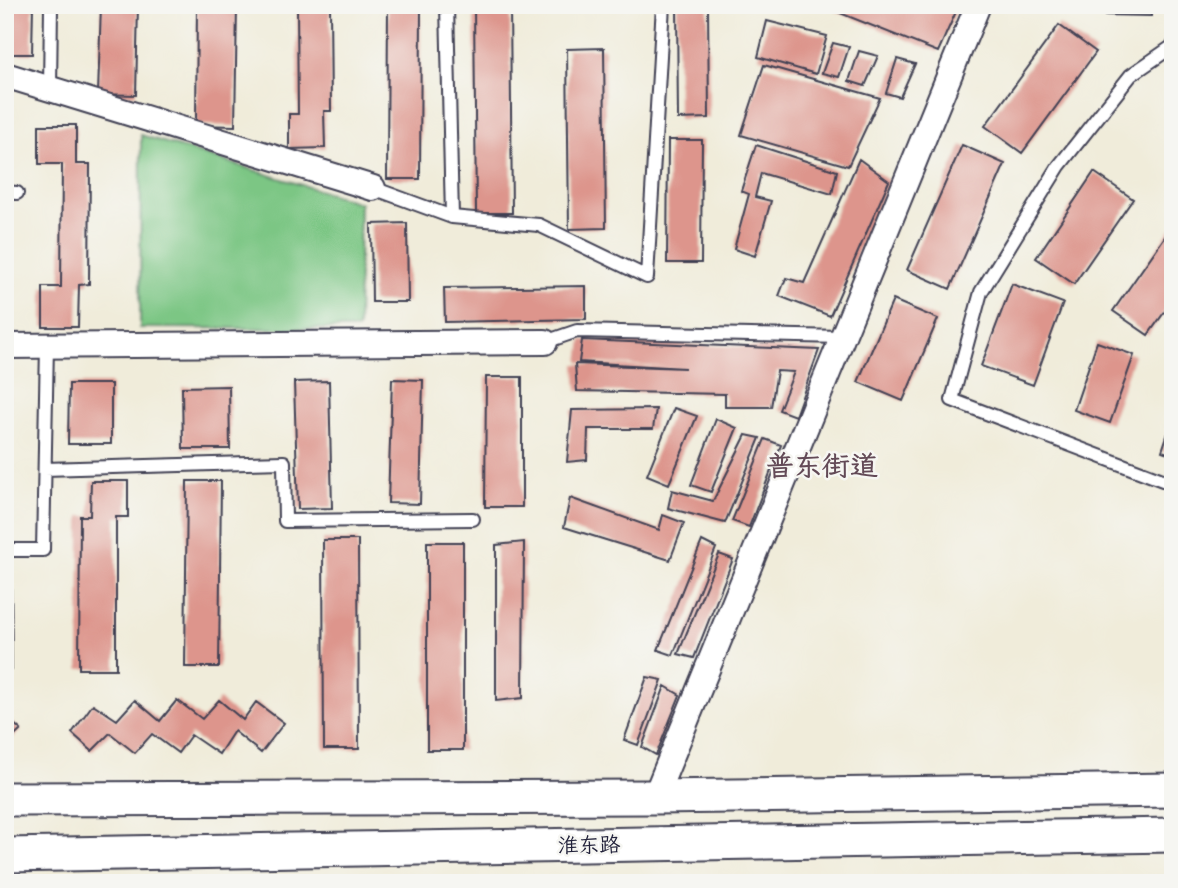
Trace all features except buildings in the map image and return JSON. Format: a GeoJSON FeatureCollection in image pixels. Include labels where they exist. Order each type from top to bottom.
{"type":"FeatureCollection","features":[{"type":"Feature","properties":{"kind":"main road"},"geometry":{"type":"LineString","coordinates":[[5,799],[655,797],[1173,790]]}},
{"type":"Feature","properties":{"kind":"main road","name":"淮东路"},"geometry":{"type":"LineString","coordinates":[[5,855],[1173,835]]}},
{"type":"Feature","properties":{"kind":"street"},"geometry":{"type":"LineString","coordinates":[[655,797],[978,5]]}},
{"type":"Feature","properties":{"kind":"street"},"geometry":{"type":"LineString","coordinates":[[5,75],[373,188]]}},
{"type":"Feature","properties":{"kind":"street"},"geometry":{"type":"LineString","coordinates":[[5,346],[545,342]]}},
{"type":"Feature","properties":{"kind":"lane"},"geometry":{"type":"LineString","coordinates":[[50,90],[51,5]]}},
{"type":"Feature","properties":{"kind":"lane"},"geometry":{"type":"LineString","coordinates":[[447,5],[452,217]]}},
{"type":"Feature","properties":{"kind":"lane"},"geometry":{"type":"LineString","coordinates":[[373,188],[452,217],[539,225],[647,277],[663,5]]}},
{"type":"Feature","properties":{"kind":"lane"},"geometry":{"type":"LineString","coordinates":[[1173,46],[1131,75],[1059,166],[982,292],[953,400],[1173,484]]}},
{"type":"Feature","properties":{"kind":"lane"},"geometry":{"type":"LineString","coordinates":[[545,342],[577,331],[842,337]]}},
{"type":"Feature","properties":{"kind":"lane"},"geometry":{"type":"LineString","coordinates":[[5,550],[43,550],[47,345]]}},
{"type":"Feature","properties":{"kind":"lane"},"geometry":{"type":"LineString","coordinates":[[45,469],[284,462],[285,521],[473,519]]}},
{"type":"Feature","properties":{"kind":"green space"},"geometry":{"type":"Polygon","coordinates":[[[141,135],[360,203],[358,329],[140,328],[141,135]]]}},
{"type":"Feature","properties":{"kind":"district","name":"普东街道"},"geometry":{"type":"Point","coordinates":[822,465]}}]}
